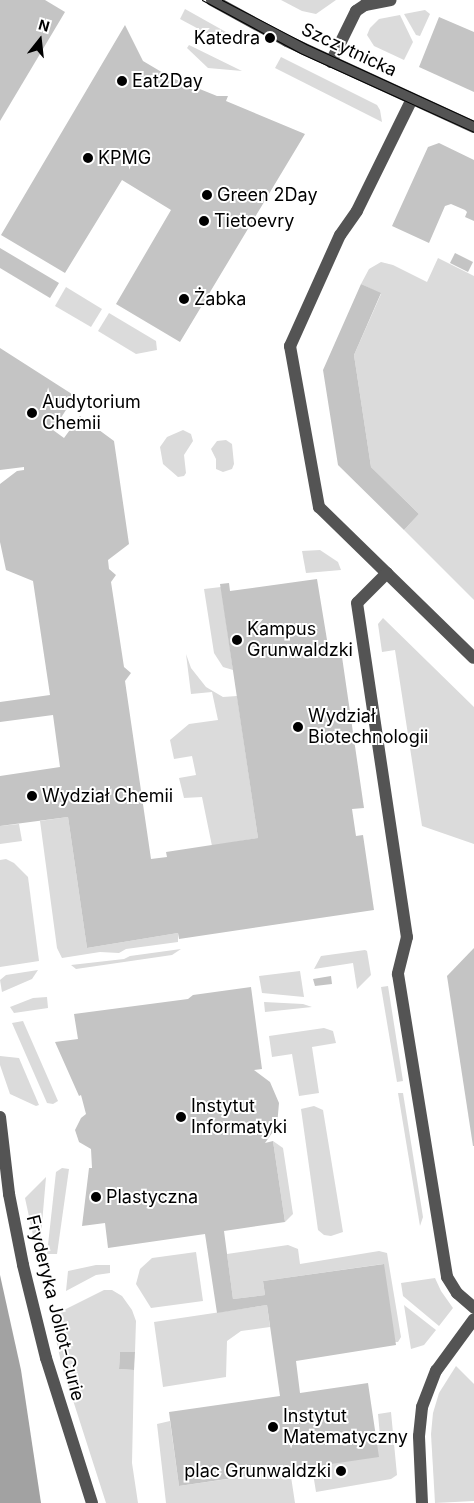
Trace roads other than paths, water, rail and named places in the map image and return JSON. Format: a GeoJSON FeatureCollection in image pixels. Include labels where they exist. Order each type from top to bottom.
{"type":"FeatureCollection","features":[{"type":"Feature","properties":{"kind":"street","name":"Szczytnicka"},"geometry":{"type":"LineString","coordinates":[[212,0],[266,30],[331,62],[474,127]]}},
{"type":"Feature","properties":{"kind":"street"},"geometry":{"type":"LineString","coordinates":[[331,62],[356,12],[365,5],[392,0]]}},
{"type":"Feature","properties":{"kind":"street"},"geometry":{"type":"LineString","coordinates":[[412,99],[357,211],[340,235],[290,346],[319,507],[474,658]]}},
{"type":"Feature","properties":{"kind":"street"},"geometry":{"type":"LineString","coordinates":[[387,573],[357,603],[407,936],[398,974],[447,1277],[457,1293],[474,1308]]}},
{"type":"Feature","properties":{"kind":"street","name":"Fryderyka Joliot-Curie"},"geometry":{"type":"LineString","coordinates":[[0,1117],[9,1194],[23,1265],[46,1358],[92,1503]]}},
{"type":"Feature","properties":{"kind":"street"},"geometry":{"type":"LineString","coordinates":[[422,1503],[419,1436],[421,1411],[436,1371],[474,1319]]}},
{"type":"Feature","properties":{"kind":"tram line"},"geometry":{"type":"LineString","coordinates":[[202,0],[300,53],[474,132]]}},
{"type":"Feature","properties":{"kind":"tram line"},"geometry":{"type":"LineString","coordinates":[[222,0],[306,44],[474,121]]}},
{"type":"Feature","properties":{"kind":"place","name":"Katedra"},"geometry":{"type":"Point","coordinates":[270,38]}},
{"type":"Feature","properties":{"kind":"place","name":"Eat2Day"},"geometry":{"type":"Point","coordinates":[122,81]}},
{"type":"Feature","properties":{"kind":"place","name":"KPMG"},"geometry":{"type":"Point","coordinates":[88,158]}},
{"type":"Feature","properties":{"kind":"place","name":"Green 2Day"},"geometry":{"type":"Point","coordinates":[207,195]}},
{"type":"Feature","properties":{"kind":"place","name":"Tietoevry"},"geometry":{"type":"Point","coordinates":[204,221]}},
{"type":"Feature","properties":{"kind":"place","name":"Żabka"},"geometry":{"type":"Point","coordinates":[184,299]}},
{"type":"Feature","properties":{"kind":"place","name":"Audytorium Chemii"},"geometry":{"type":"Point","coordinates":[32,413]}},
{"type":"Feature","properties":{"kind":"place","name":"Kampus Grunwaldzki"},"geometry":{"type":"Point","coordinates":[237,640]}},
{"type":"Feature","properties":{"kind":"place","name":"Wydział Biotechnologii"},"geometry":{"type":"Point","coordinates":[298,727]}},
{"type":"Feature","properties":{"kind":"place","name":"Wydział Chemii"},"geometry":{"type":"Point","coordinates":[32,796]}},
{"type":"Feature","properties":{"kind":"place","name":"Instytut Informatyki"},"geometry":{"type":"Point","coordinates":[181,1117]}},
{"type":"Feature","properties":{"kind":"place","name":"Plastyczna"},"geometry":{"type":"Point","coordinates":[96,1197]}},
{"type":"Feature","properties":{"kind":"place","name":"Instytut Matematyczny"},"geometry":{"type":"Point","coordinates":[273,1427]}},
{"type":"Feature","properties":{"kind":"place","name":"plac Grunwaldzki"},"geometry":{"type":"Point","coordinates":[341,1471]}}]}
